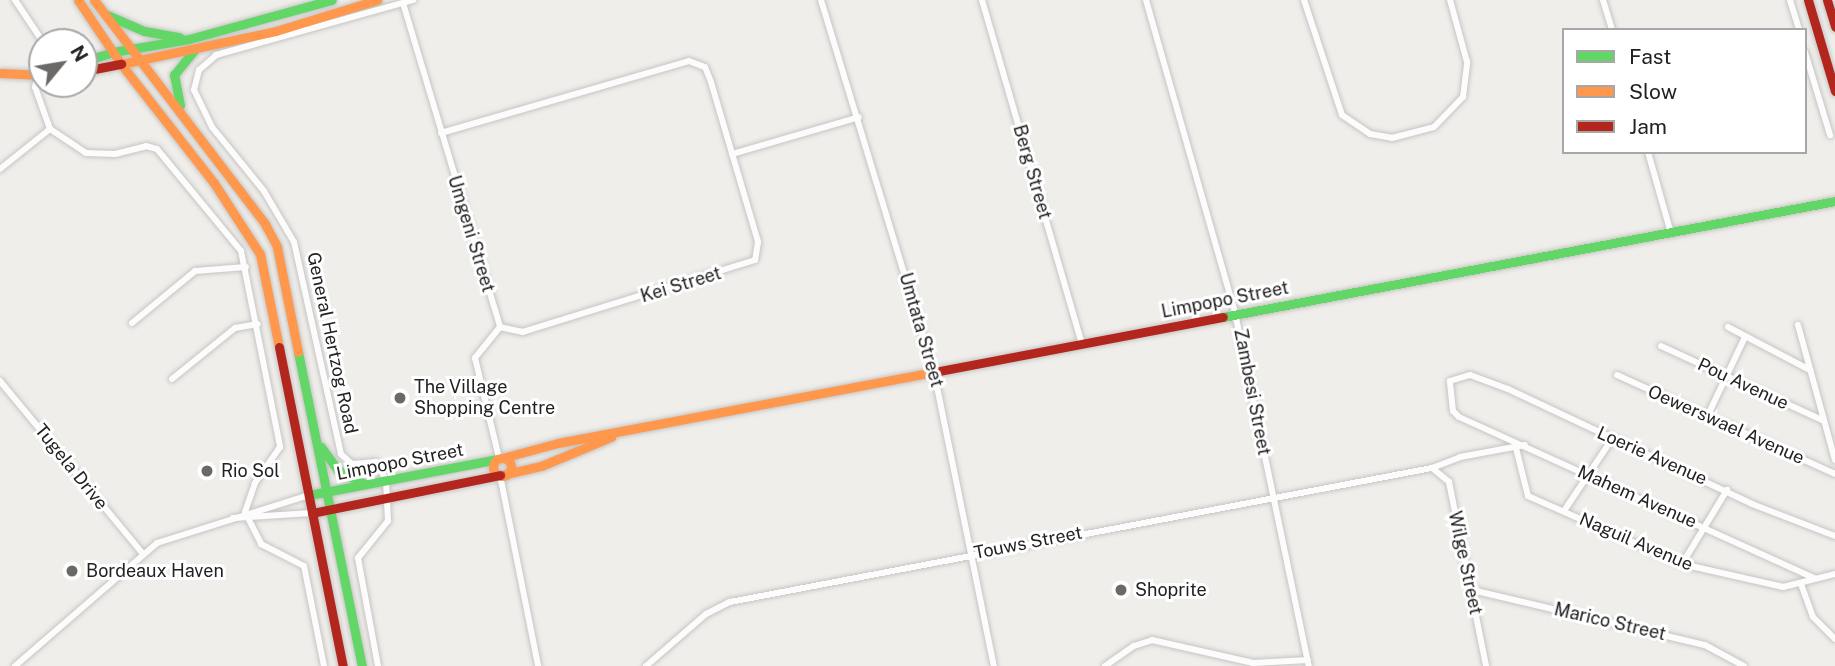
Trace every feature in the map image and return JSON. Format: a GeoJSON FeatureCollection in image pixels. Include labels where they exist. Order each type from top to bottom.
{"type":"FeatureCollection","features":[{"type":"Feature","properties":{"kind":"main road"},"geometry":{"type":"LineString","coordinates":[[78,0],[121,64],[214,183],[260,254],[343,666]]}},
{"type":"Feature","properties":{"kind":"main road","name":"General Hertzog Road"},"geometry":{"type":"LineString","coordinates":[[94,0],[190,122],[265,224],[279,253],[362,666]]}},
{"type":"Feature","properties":{"kind":"main road"},"geometry":{"type":"LineString","coordinates":[[98,57],[189,38],[332,0]]}},
{"type":"Feature","properties":{"kind":"main road"},"geometry":{"type":"LineString","coordinates":[[98,68],[276,31],[377,0]]}},
{"type":"Feature","properties":{"kind":"main road"},"geometry":{"type":"LineString","coordinates":[[1808,0],[1835,91]]}},
{"type":"Feature","properties":{"kind":"main road"},"geometry":{"type":"LineString","coordinates":[[1827,0],[1835,27]]}},
{"type":"Feature","properties":{"kind":"main road"},"geometry":{"type":"LineString","coordinates":[[103,13],[144,31],[189,38]]}},
{"type":"Feature","properties":{"kind":"main road"},"geometry":{"type":"LineString","coordinates":[[190,122],[176,94],[174,75],[199,47]]}},
{"type":"Feature","properties":{"kind":"main road"},"geometry":{"type":"LineString","coordinates":[[0,73],[28,73]]}},
{"type":"Feature","properties":{"kind":"main road","name":"Limpopo Street"},"geometry":{"type":"LineString","coordinates":[[309,495],[622,431],[1670,230],[1835,201]]}},
{"type":"Feature","properties":{"kind":"main road","name":"Limpopo Street"},"geometry":{"type":"LineString","coordinates":[[312,513],[541,466],[622,431]]}},
{"type":"Feature","properties":{"kind":"main road"},"geometry":{"type":"LineString","coordinates":[[318,443],[340,472],[364,484]]}},
{"type":"Feature","properties":{"kind":"main road"},"geometry":{"type":"LineString","coordinates":[[499,458],[510,464],[503,475],[494,470],[499,458]]}},
{"type":"Feature","properties":{"kind":"street"},"geometry":{"type":"LineString","coordinates":[[15,0],[34,28]]}},
{"type":"Feature","properties":{"kind":"street","name":"General Hertzog Road"},"geometry":{"type":"LineString","coordinates":[[386,480],[376,462],[352,464],[341,454],[296,247],[270,200],[212,127],[194,90],[199,70],[216,55],[413,0]]}},
{"type":"Feature","properties":{"kind":"street","name":"Umtata Street"},"geometry":{"type":"LineString","coordinates":[[821,0],[859,117],[934,372],[994,666]]}},
{"type":"Feature","properties":{"kind":"street","name":"Berg Street"},"geometry":{"type":"LineString","coordinates":[[982,0],[1082,344]]}},
{"type":"Feature","properties":{"kind":"street","name":"Zambesi Street"},"geometry":{"type":"LineString","coordinates":[[1146,0],[1236,313],[1308,663]]}},
{"type":"Feature","properties":{"kind":"street"},"geometry":{"type":"LineString","coordinates":[[1304,0],[1342,115],[1370,134],[1392,138],[1434,127],[1463,97],[1467,62],[1450,0]]}},
{"type":"Feature","properties":{"kind":"street"},"geometry":{"type":"LineString","coordinates":[[1603,0],[1611,28]]}},
{"type":"Feature","properties":{"kind":"street"},"geometry":{"type":"LineString","coordinates":[[1790,0],[1798,28]]}},
{"type":"Feature","properties":{"kind":"street","name":"Umgeni Street"},"geometry":{"type":"LineString","coordinates":[[403,3],[500,327]]}},
{"type":"Feature","properties":{"kind":"street"},"geometry":{"type":"LineString","coordinates":[[1807,59],[1830,135]]}},
{"type":"Feature","properties":{"kind":"street","name":"Kei Street"},"geometry":{"type":"LineString","coordinates":[[441,133],[694,61],[708,71],[758,242],[753,262],[523,332],[500,327]]}},
{"type":"Feature","properties":{"kind":"street"},"geometry":{"type":"LineString","coordinates":[[44,98],[50,129],[86,153],[115,154],[146,146],[164,156],[221,223],[246,267],[279,438],[278,453],[255,483],[245,512],[247,520],[265,547],[304,566],[324,666]]}},
{"type":"Feature","properties":{"kind":"street"},"geometry":{"type":"LineString","coordinates":[[732,155],[859,117]]}},
{"type":"Feature","properties":{"kind":"street"},"geometry":{"type":"LineString","coordinates":[[0,169],[50,129]]}},
{"type":"Feature","properties":{"kind":"street"},"geometry":{"type":"LineString","coordinates":[[1649,154],[1670,230]]}},
{"type":"Feature","properties":{"kind":"street"},"geometry":{"type":"LineString","coordinates":[[132,323],[195,271],[246,267]]}},
{"type":"Feature","properties":{"kind":"street"},"geometry":{"type":"LineString","coordinates":[[172,379],[235,328],[258,324]]}},
{"type":"Feature","properties":{"kind":"street"},"geometry":{"type":"LineString","coordinates":[[1798,325],[1835,460]]}},
{"type":"Feature","properties":{"kind":"street"},"geometry":{"type":"LineString","coordinates":[[499,458],[475,358],[500,327]]}},
{"type":"Feature","properties":{"kind":"street"},"geometry":{"type":"LineString","coordinates":[[1728,327],[1810,370]]}},
{"type":"Feature","properties":{"kind":"street"},"geometry":{"type":"LineString","coordinates":[[1707,416],[1745,337]]}},
{"type":"Feature","properties":{"kind":"street","name":"Pou Avenue"},"geometry":{"type":"LineString","coordinates":[[1661,346],[1824,421]]}},
{"type":"Feature","properties":{"kind":"street","name":"Loerie Avenue"},"geometry":{"type":"LineString","coordinates":[[1459,417],[1453,411],[1450,382],[1470,375],[1835,536]]}},
{"type":"Feature","properties":{"kind":"street","name":"Oewerswael Avenue"},"geometry":{"type":"LineString","coordinates":[[1618,375],[1835,474]]}},
{"type":"Feature","properties":{"kind":"street","name":"Tugela Drive"},"geometry":{"type":"LineString","coordinates":[[0,381],[143,554]]}},
{"type":"Feature","properties":{"kind":"street","name":"Mahem Avenue"},"geometry":{"type":"LineString","coordinates":[[1459,417],[1814,578]]}},
{"type":"Feature","properties":{"kind":"street"},"geometry":{"type":"LineString","coordinates":[[1564,511],[1612,439]]}},
{"type":"Feature","properties":{"kind":"street","name":"Touws Street"},"geometry":{"type":"LineString","coordinates":[[646,666],[706,614],[730,602],[1273,496],[1432,468],[1460,457],[1525,445]]}},
{"type":"Feature","properties":{"kind":"street","name":"Naguil Avenue"},"geometry":{"type":"LineString","coordinates":[[1516,448],[1526,494],[1682,564],[1776,586],[1801,584],[1835,574]]}},
{"type":"Feature","properties":{"kind":"street","name":"Wilge Street"},"geometry":{"type":"LineString","coordinates":[[1432,468],[1449,482],[1486,666]]}},
{"type":"Feature","properties":{"kind":"street"},"geometry":{"type":"LineString","coordinates":[[503,475],[538,666]]}},
{"type":"Feature","properties":{"kind":"street"},"geometry":{"type":"LineString","coordinates":[[378,666],[358,558],[386,526],[390,499],[386,480]]}},
{"type":"Feature","properties":{"kind":"street"},"geometry":{"type":"LineString","coordinates":[[1682,564],[1727,490]]}},
{"type":"Feature","properties":{"kind":"street"},"geometry":{"type":"LineString","coordinates":[[15,666],[143,554],[174,535],[309,495]]}},
{"type":"Feature","properties":{"kind":"street"},"geometry":{"type":"LineString","coordinates":[[232,517],[247,520],[312,513]]}},
{"type":"Feature","properties":{"kind":"street"},"geometry":{"type":"LineString","coordinates":[[1801,584],[1813,617],[1835,639]]}},
{"type":"Feature","properties":{"kind":"street","name":"Marico Street"},"geometry":{"type":"LineString","coordinates":[[1472,590],[1704,645],[1744,666]]}},
{"type":"Feature","properties":{"kind":"street"},"geometry":{"type":"LineString","coordinates":[[1105,666],[1134,646],[1152,640],[1253,663],[1308,663]]}},
{"type":"Feature","properties":{"kind":"traffic: fast"},"geometry":{"type":"LineString","coordinates":[[113,52],[189,39],[332,0]]}},
{"type":"Feature","properties":{"kind":"traffic: fast"},"geometry":{"type":"LineString","coordinates":[[107,15],[144,31],[179,37]]}},
{"type":"Feature","properties":{"kind":"traffic: fast"},"geometry":{"type":"LineString","coordinates":[[180,105],[174,75],[195,49]]}},
{"type":"Feature","properties":{"kind":"traffic: fast"},"geometry":{"type":"LineString","coordinates":[[98,57],[113,52]]}},
{"type":"Feature","properties":{"kind":"traffic: fast"},"geometry":{"type":"LineString","coordinates":[[1223,317],[1835,201]]}},
{"type":"Feature","properties":{"kind":"traffic: fast"},"geometry":{"type":"LineString","coordinates":[[298,352],[362,666]]}},
{"type":"Feature","properties":{"kind":"traffic: fast"},"geometry":{"type":"LineString","coordinates":[[321,447],[338,470],[364,484]]}},
{"type":"Feature","properties":{"kind":"traffic: fast"},"geometry":{"type":"LineString","coordinates":[[309,495],[497,459]]}},
{"type":"Feature","properties":{"kind":"traffic: slow"},"geometry":{"type":"LineString","coordinates":[[78,0],[121,64],[214,183],[260,254],[279,347]]}},
{"type":"Feature","properties":{"kind":"traffic: slow"},"geometry":{"type":"LineString","coordinates":[[94,0],[265,224],[277,247],[298,352]]}},
{"type":"Feature","properties":{"kind":"traffic: slow"},"geometry":{"type":"LineString","coordinates":[[121,64],[276,31],[377,0]]}},
{"type":"Feature","properties":{"kind":"traffic: slow"},"geometry":{"type":"LineString","coordinates":[[0,73],[28,74]]}},
{"type":"Feature","properties":{"kind":"traffic: slow"},"geometry":{"type":"LineString","coordinates":[[502,458],[558,443],[934,372]]}},
{"type":"Feature","properties":{"kind":"traffic: slow"},"geometry":{"type":"LineString","coordinates":[[506,474],[541,466],[611,437]]}},
{"type":"Feature","properties":{"kind":"traffic: slow"},"geometry":{"type":"LineString","coordinates":[[502,458],[508,461],[511,467],[508,473],[502,476],[496,473],[493,467],[496,461],[502,458]]}},
{"type":"Feature","properties":{"kind":"traffic: jam"},"geometry":{"type":"LineString","coordinates":[[1808,0],[1835,91]]}},
{"type":"Feature","properties":{"kind":"traffic: jam"},"geometry":{"type":"LineString","coordinates":[[1827,0],[1835,27]]}},
{"type":"Feature","properties":{"kind":"traffic: jam"},"geometry":{"type":"LineString","coordinates":[[98,68],[121,64]]}},
{"type":"Feature","properties":{"kind":"traffic: jam"},"geometry":{"type":"LineString","coordinates":[[934,372],[1223,317]]}},
{"type":"Feature","properties":{"kind":"traffic: jam"},"geometry":{"type":"LineString","coordinates":[[279,347],[343,666]]}},
{"type":"Feature","properties":{"kind":"traffic: jam"},"geometry":{"type":"LineString","coordinates":[[312,513],[500,475]]}},
{"type":"Feature","properties":{"kind":"place","name":"The Village Shopping Centre"},"geometry":{"type":"Point","coordinates":[400,398]}},
{"type":"Feature","properties":{"kind":"place","name":"Rio Sol"},"geometry":{"type":"Point","coordinates":[207,471]}},
{"type":"Feature","properties":{"kind":"place","name":"Bordeaux Haven"},"geometry":{"type":"Point","coordinates":[72,571]}},
{"type":"Feature","properties":{"kind":"place","name":"Shoprite"},"geometry":{"type":"Point","coordinates":[1121,590]}}]}
